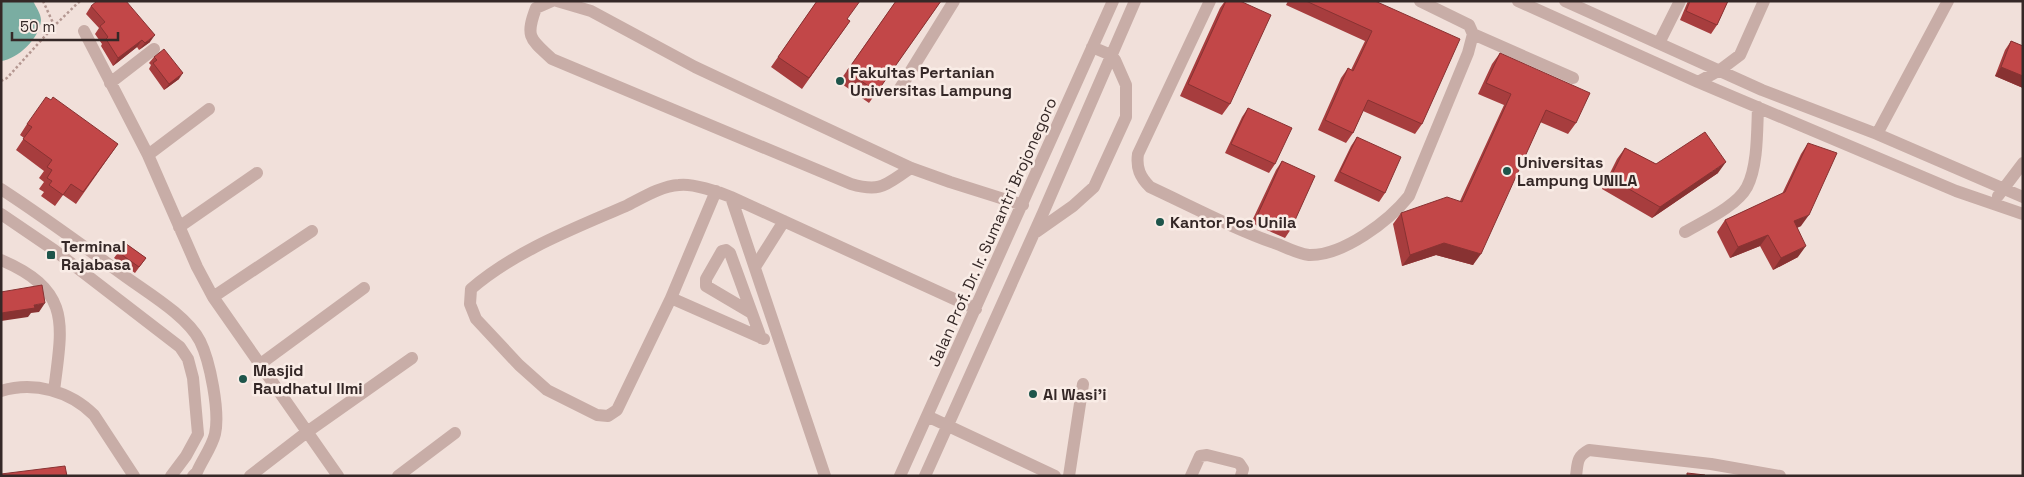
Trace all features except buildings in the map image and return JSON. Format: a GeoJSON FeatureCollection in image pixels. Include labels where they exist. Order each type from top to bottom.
{"type":"FeatureCollection","features":[{"type":"Feature","properties":{"kind":"street"},"geometry":{"type":"LineString","coordinates":[[552,1],[536,8],[529,26],[533,43],[552,59],[851,184],[869,189],[882,187],[910,168]]}},
{"type":"Feature","properties":{"kind":"street"},"geometry":{"type":"LineString","coordinates":[[557,1],[591,12],[695,67],[910,168],[1022,205]]}},
{"type":"Feature","properties":{"kind":"street"},"geometry":{"type":"LineString","coordinates":[[899,90],[954,1]]}},
{"type":"Feature","properties":{"kind":"street","name":"Jalan Prof. Dr. Ir. Sumantri Brojonegoro"},"geometry":{"type":"LineString","coordinates":[[900,476],[1113,1]]}},
{"type":"Feature","properties":{"kind":"street"},"geometry":{"type":"LineString","coordinates":[[925,476],[1034,234],[1135,1]]}},
{"type":"Feature","properties":{"kind":"street"},"geometry":{"type":"LineString","coordinates":[[1210,1],[1138,154],[1137,164],[1141,178],[1150,187],[1252,235],[1308,255],[1328,254],[1360,237],[1400,209],[1409,196],[1468,53],[1473,34],[1469,25],[1420,1]]}},
{"type":"Feature","properties":{"kind":"street"},"geometry":{"type":"LineString","coordinates":[[1518,1],[1698,82],[1956,191],[2023,214]]}},
{"type":"Feature","properties":{"kind":"street"},"geometry":{"type":"LineString","coordinates":[[1565,1],[1762,90],[1877,134],[2023,197]]}},
{"type":"Feature","properties":{"kind":"street"},"geometry":{"type":"LineString","coordinates":[[1659,43],[1680,1]]}},
{"type":"Feature","properties":{"kind":"street"},"geometry":{"type":"LineString","coordinates":[[1698,82],[1720,70],[1740,55],[1764,1]]}},
{"type":"Feature","properties":{"kind":"street"},"geometry":{"type":"LineString","coordinates":[[1877,134],[1948,1]]}},
{"type":"Feature","properties":{"kind":"street"},"geometry":{"type":"LineString","coordinates":[[84,31],[148,155],[213,297],[338,476]]}},
{"type":"Feature","properties":{"kind":"street"},"geometry":{"type":"LineString","coordinates":[[1473,34],[1573,78]]}},
{"type":"Feature","properties":{"kind":"street"},"geometry":{"type":"LineString","coordinates":[[1034,234],[1073,206],[1094,187],[1126,117],[1126,85],[1115,60],[1111,55],[1092,47]]}},
{"type":"Feature","properties":{"kind":"street"},"geometry":{"type":"LineString","coordinates":[[110,83],[154,49]]}},
{"type":"Feature","properties":{"kind":"street"},"geometry":{"type":"LineString","coordinates":[[1685,232],[1738,198],[1747,186],[1756,150],[1758,107]]}},
{"type":"Feature","properties":{"kind":"street"},"geometry":{"type":"LineString","coordinates":[[148,155],[208,109]]}},
{"type":"Feature","properties":{"kind":"street"},"geometry":{"type":"LineString","coordinates":[[1992,203],[2023,163]]}},
{"type":"Feature","properties":{"kind":"street"},"geometry":{"type":"LineString","coordinates":[[179,226],[257,173]]}},
{"type":"Feature","properties":{"kind":"street"},"geometry":{"type":"LineString","coordinates":[[716,191],[670,298],[617,410],[608,416],[598,415],[585,410],[547,390],[519,365],[476,319],[470,304],[471,289],[491,272],[569,231],[656,192],[680,184],[716,191],[731,197],[976,309]]}},
{"type":"Feature","properties":{"kind":"street"},"geometry":{"type":"LineString","coordinates":[[1,190],[74,239],[159,301],[184,321],[200,340],[210,370],[215,407],[215,434],[197,472],[193,476]]}},
{"type":"Feature","properties":{"kind":"street"},"geometry":{"type":"LineString","coordinates":[[731,197],[825,476]]}},
{"type":"Feature","properties":{"kind":"street"},"geometry":{"type":"LineString","coordinates":[[1,214],[54,250],[180,347],[188,359],[194,378],[198,434],[186,456],[170,476]]}},
{"type":"Feature","properties":{"kind":"street"},"geometry":{"type":"LineString","coordinates":[[755,267],[784,221]]}},
{"type":"Feature","properties":{"kind":"street"},"geometry":{"type":"LineString","coordinates":[[213,297],[312,230]]}},
{"type":"Feature","properties":{"kind":"street"},"geometry":{"type":"LineString","coordinates":[[750,312],[706,286],[706,279],[722,251],[726,250],[730,253],[761,338]]}},
{"type":"Feature","properties":{"kind":"street"},"geometry":{"type":"LineString","coordinates":[[1,260],[18,268],[38,283],[51,296],[58,307],[61,338],[54,391]]}},
{"type":"Feature","properties":{"kind":"street"},"geometry":{"type":"LineString","coordinates":[[259,365],[364,288]]}},
{"type":"Feature","properties":{"kind":"street"},"geometry":{"type":"LineString","coordinates":[[670,298],[761,338],[780,343]]}},
{"type":"Feature","properties":{"kind":"street"},"geometry":{"type":"LineString","coordinates":[[250,476],[307,432],[412,358]]}},
{"type":"Feature","properties":{"kind":"street"},"geometry":{"type":"LineString","coordinates":[[1069,476],[1082,384]]}},
{"type":"Feature","properties":{"kind":"street"},"geometry":{"type":"LineString","coordinates":[[1,391],[27,387],[54,391],[87,408],[94,415],[132,475]]}},
{"type":"Feature","properties":{"kind":"street"},"geometry":{"type":"LineString","coordinates":[[927,416],[1055,476]]}},
{"type":"Feature","properties":{"kind":"street"},"geometry":{"type":"LineString","coordinates":[[398,476],[456,434]]}},
{"type":"Feature","properties":{"kind":"street"},"geometry":{"type":"LineString","coordinates":[[1576,476],[1581,454],[1589,450],[1711,470],[1780,476]]}},
{"type":"Feature","properties":{"kind":"street"},"geometry":{"type":"LineString","coordinates":[[1191,476],[1200,456],[1208,455],[1239,463],[1243,469],[1241,476]]}},
{"type":"Feature","properties":{"kind":"path"},"geometry":{"type":"LineString","coordinates":[[43,1],[55,25]]}},
{"type":"Feature","properties":{"kind":"path"},"geometry":{"type":"LineString","coordinates":[[1,81],[7,78],[55,25],[80,1]]}},
{"type":"Feature","properties":{"kind":"water"},"geometry":{"type":"Polygon","coordinates":[[[1,1],[33,1],[41,20],[37,34],[27,46],[21,52],[1,61],[1,1]]]}},
{"type":"Feature","properties":{"kind":"place","name":"Fakultas Pertanian Universitas Lampung"},"geometry":{"type":"Point","coordinates":[840,81]}},
{"type":"Feature","properties":{"kind":"place","name":"Universitas Lampung UNILA"},"geometry":{"type":"Point","coordinates":[1507,171]}},
{"type":"Feature","properties":{"kind":"place","name":"Kantor Pos Unila"},"geometry":{"type":"Point","coordinates":[1160,222]}},
{"type":"Feature","properties":{"kind":"place","name":"Terminal Rajabasa"},"geometry":{"type":"Point","coordinates":[51,255]}},
{"type":"Feature","properties":{"kind":"place","name":"Masjid Raudhatul Ilmi"},"geometry":{"type":"Point","coordinates":[243,379]}},
{"type":"Feature","properties":{"kind":"place","name":"Al Wasi'i"},"geometry":{"type":"Point","coordinates":[1033,394]}}]}
